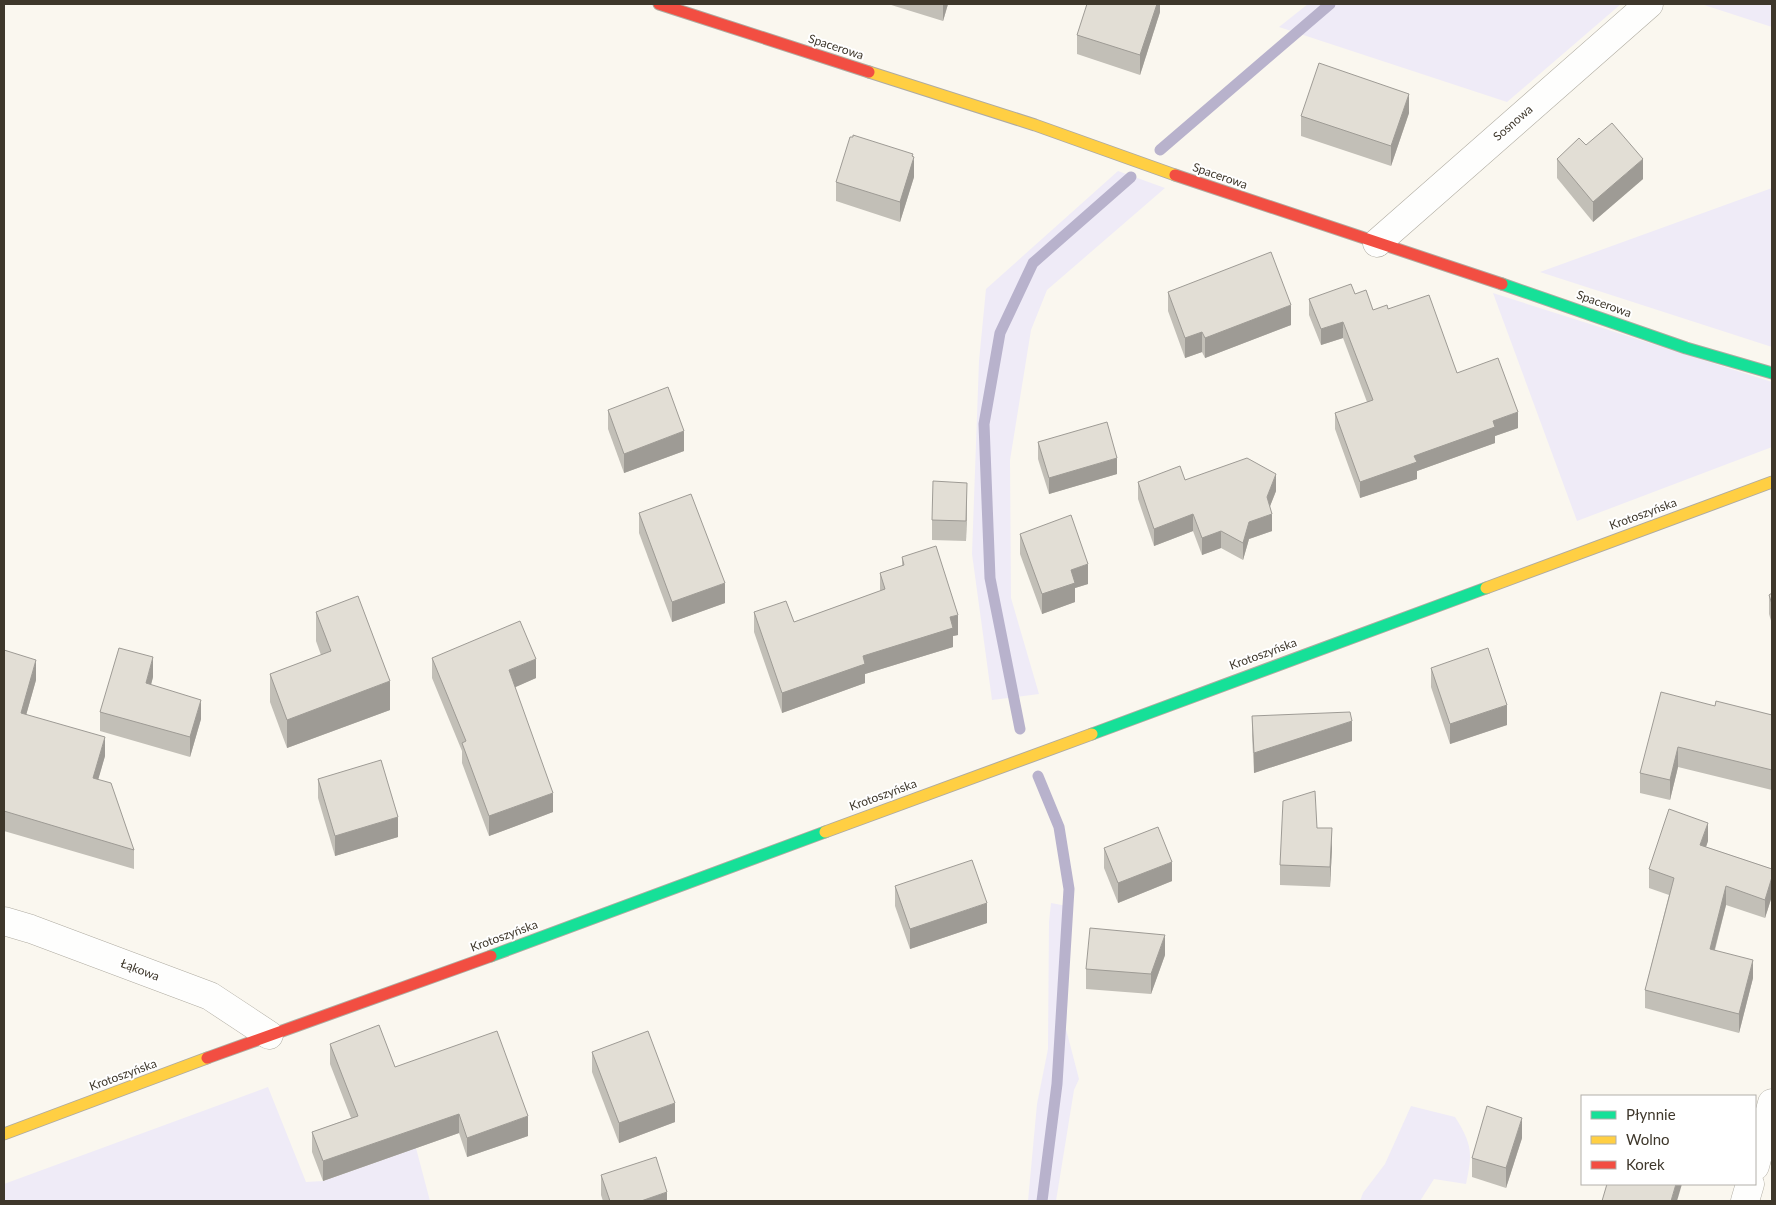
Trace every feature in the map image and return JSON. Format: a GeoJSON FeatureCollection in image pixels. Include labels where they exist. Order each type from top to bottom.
{"type":"FeatureCollection","features":[{"type":"Feature","properties":{"kind":"street","name":"Spacerowa"},"geometry":{"type":"LineString","coordinates":[[659,4],[1035,125],[1151,165],[1190,181],[1559,303],[1686,348],[1772,373]]}},
{"type":"Feature","properties":{"kind":"street","name":"Sosnowa"},"geometry":{"type":"LineString","coordinates":[[1377,243],[1648,4]]}},
{"type":"Feature","properties":{"kind":"street","name":"Krotoszyńska"},"geometry":{"type":"LineString","coordinates":[[4,1134],[1772,482]]}},
{"type":"Feature","properties":{"kind":"street","name":"Łąkowa"},"geometry":{"type":"LineString","coordinates":[[4,921],[31,929],[210,996],[269,1035]]}},
{"type":"Feature","properties":{"kind":"street"},"geometry":{"type":"LineString","coordinates":[[1756,1162],[1772,1103]]}},
{"type":"Feature","properties":{"kind":"street"},"geometry":{"type":"LineString","coordinates":[[1745,1201],[1750,1185]]}},
{"type":"Feature","properties":{"kind":"shaded area"},"geometry":{"type":"Polygon","coordinates":[[[1308,4],[1621,4],[1507,102],[1279,27],[1308,4]]]}},
{"type":"Feature","properties":{"kind":"shaded area"},"geometry":{"type":"Polygon","coordinates":[[[1701,4],[1772,4],[1772,27],[1701,4]]]}},
{"type":"Feature","properties":{"kind":"shaded area"},"geometry":{"type":"Polygon","coordinates":[[[1118,171],[1165,188],[1047,290],[1031,330],[1010,460],[1011,598],[1039,694],[992,700],[972,554],[979,361],[986,289],[1118,171]]]}},
{"type":"Feature","properties":{"kind":"shaded area"},"geometry":{"type":"Polygon","coordinates":[[[1772,188],[1772,347],[1540,272],[1772,188]]]}},
{"type":"Feature","properties":{"kind":"shaded area"},"geometry":{"type":"Polygon","coordinates":[[[1493,293],[1772,382],[1772,447],[1577,521],[1493,293]]]}},
{"type":"Feature","properties":{"kind":"shaded area"},"geometry":{"type":"Polygon","coordinates":[[[1051,903],[1072,907],[1066,1029],[1079,1079],[1074,1090],[1056,1201],[1028,1201],[1037,1104],[1048,1049],[1049,922],[1051,903]]]}},
{"type":"Feature","properties":{"kind":"shaded area"},"geometry":{"type":"Polygon","coordinates":[[[268,1087],[306,1182],[323,1181],[416,1148],[430,1201],[4,1201],[4,1184],[268,1087]]]}},
{"type":"Feature","properties":{"kind":"shaded area"},"geometry":{"type":"Polygon","coordinates":[[[1411,1106],[1455,1117],[1465,1134],[1470,1149],[1470,1164],[1466,1184],[1434,1179],[1420,1201],[1360,1201],[1363,1193],[1385,1164],[1411,1106]]]}},
{"type":"Feature","properties":{"kind":"building"},"geometry":{"type":"Polygon","coordinates":[[[1087,4],[1157,4],[1140,55],[1077,35],[1087,4]]]}},
{"type":"Feature","properties":{"kind":"building"},"geometry":{"type":"Polygon","coordinates":[[[1319,63],[1409,94],[1391,146],[1301,116],[1319,63]]]}},
{"type":"Feature","properties":{"kind":"building"},"geometry":{"type":"Polygon","coordinates":[[[1612,123],[1643,159],[1593,202],[1557,159],[1579,138],[1586,145],[1612,123]]]}},
{"type":"Feature","properties":{"kind":"building"},"geometry":{"type":"Polygon","coordinates":[[[853,135],[913,154],[912,156],[914,157],[900,202],[836,182],[850,137],[853,137],[853,135]]]}},
{"type":"Feature","properties":{"kind":"building"},"geometry":{"type":"Polygon","coordinates":[[[1271,252],[1291,305],[1205,338],[1202,332],[1185,338],[1168,292],[1271,252]]]}},
{"type":"Feature","properties":{"kind":"building"},"geometry":{"type":"Polygon","coordinates":[[[1351,284],[1355,294],[1366,290],[1373,310],[1387,305],[1388,309],[1429,295],[1457,373],[1498,358],[1518,412],[1493,421],[1495,427],[1414,456],[1417,462],[1360,482],[1335,413],[1373,400],[1343,322],[1321,329],[1309,299],[1351,284]]]}},
{"type":"Feature","properties":{"kind":"building"},"geometry":{"type":"Polygon","coordinates":[[[668,387],[684,431],[624,454],[608,410],[668,387]]]}},
{"type":"Feature","properties":{"kind":"building"},"geometry":{"type":"Polygon","coordinates":[[[1107,422],[1117,458],[1049,478],[1038,442],[1107,422]]]}},
{"type":"Feature","properties":{"kind":"building"},"geometry":{"type":"Polygon","coordinates":[[[1247,458],[1276,474],[1267,497],[1272,514],[1249,522],[1243,543],[1221,531],[1202,538],[1193,514],[1154,529],[1138,482],[1180,466],[1185,480],[1247,458]]]}},
{"type":"Feature","properties":{"kind":"building"},"geometry":{"type":"Polygon","coordinates":[[[933,481],[967,483],[966,521],[932,520],[933,481]]]}},
{"type":"Feature","properties":{"kind":"building"},"geometry":{"type":"Polygon","coordinates":[[[691,494],[725,583],[672,602],[639,513],[691,494]]]}},
{"type":"Feature","properties":{"kind":"building"},"geometry":{"type":"Polygon","coordinates":[[[1071,515],[1088,564],[1071,570],[1075,583],[1042,594],[1020,534],[1071,515]]]}},
{"type":"Feature","properties":{"kind":"building"},"geometry":{"type":"Polygon","coordinates":[[[936,546],[958,615],[950,617],[953,628],[863,656],[865,664],[782,693],[754,612],[786,601],[794,622],[885,589],[880,573],[904,565],[902,557],[936,546]]]}},
{"type":"Feature","properties":{"kind":"building"},"geometry":{"type":"Polygon","coordinates":[[[1772,593],[1772,604],[1769,595],[1772,593]]]}},
{"type":"Feature","properties":{"kind":"building"},"geometry":{"type":"Polygon","coordinates":[[[358,596],[390,681],[287,720],[270,674],[331,651],[316,612],[358,596]]]}},
{"type":"Feature","properties":{"kind":"building"},"geometry":{"type":"Polygon","coordinates":[[[520,621],[536,659],[509,670],[553,793],[489,816],[462,743],[466,741],[432,658],[520,621]]]}},
{"type":"Feature","properties":{"kind":"building"},"geometry":{"type":"Polygon","coordinates":[[[119,648],[153,657],[146,683],[201,700],[190,737],[100,712],[119,648]]]}},
{"type":"Feature","properties":{"kind":"building"},"geometry":{"type":"Polygon","coordinates":[[[1488,648],[1507,705],[1450,724],[1431,668],[1488,648]]]}},
{"type":"Feature","properties":{"kind":"building"},"geometry":{"type":"Polygon","coordinates":[[[4,650],[36,660],[21,713],[105,737],[93,778],[111,783],[134,850],[4,811],[4,650]]]}},
{"type":"Feature","properties":{"kind":"building"},"geometry":{"type":"Polygon","coordinates":[[[1661,692],[1715,706],[1716,701],[1772,715],[1772,770],[1678,747],[1670,780],[1640,773],[1661,692]]]}},
{"type":"Feature","properties":{"kind":"building"},"geometry":{"type":"Polygon","coordinates":[[[1350,712],[1352,721],[1254,753],[1252,716],[1350,712]]]}},
{"type":"Feature","properties":{"kind":"building"},"geometry":{"type":"Polygon","coordinates":[[[381,760],[398,817],[335,836],[318,779],[381,760]]]}},
{"type":"Feature","properties":{"kind":"building"},"geometry":{"type":"Polygon","coordinates":[[[1315,791],[1317,828],[1332,828],[1330,867],[1280,865],[1283,801],[1315,791]]]}},
{"type":"Feature","properties":{"kind":"building"},"geometry":{"type":"Polygon","coordinates":[[[1669,809],[1708,823],[1700,845],[1772,869],[1772,877],[1765,900],[1726,886],[1710,949],[1753,960],[1739,1014],[1645,990],[1674,878],[1649,869],[1669,809]]]}},
{"type":"Feature","properties":{"kind":"building"},"geometry":{"type":"Polygon","coordinates":[[[1158,827],[1172,862],[1118,883],[1104,848],[1158,827]]]}},
{"type":"Feature","properties":{"kind":"building"},"geometry":{"type":"Polygon","coordinates":[[[972,860],[987,903],[910,929],[895,886],[972,860]]]}},
{"type":"Feature","properties":{"kind":"building"},"geometry":{"type":"Polygon","coordinates":[[[1090,928],[1165,935],[1151,974],[1086,969],[1090,928]]]}},
{"type":"Feature","properties":{"kind":"building"},"geometry":{"type":"Polygon","coordinates":[[[379,1025],[395,1067],[497,1031],[528,1116],[467,1138],[459,1114],[323,1161],[312,1132],[358,1116],[330,1044],[379,1025]]]}},
{"type":"Feature","properties":{"kind":"building"},"geometry":{"type":"Polygon","coordinates":[[[648,1031],[675,1103],[619,1123],[592,1052],[648,1031]]]}},
{"type":"Feature","properties":{"kind":"building"},"geometry":{"type":"Polygon","coordinates":[[[1487,1106],[1522,1118],[1506,1168],[1472,1158],[1487,1106]]]}},
{"type":"Feature","properties":{"kind":"building"},"geometry":{"type":"Polygon","coordinates":[[[656,1157],[667,1192],[641,1201],[610,1201],[601,1175],[656,1157]]]}},
{"type":"Feature","properties":{"kind":"building"},"geometry":{"type":"Polygon","coordinates":[[[1607,1185],[1676,1185],[1671,1201],[1602,1201],[1607,1185]]]}},
{"type":"Feature","properties":{"kind":"waterway"},"geometry":{"type":"LineString","coordinates":[[1160,150],[1330,4]]}},
{"type":"Feature","properties":{"kind":"waterway"},"geometry":{"type":"LineString","coordinates":[[1020,729],[990,578],[984,424],[1000,333],[1033,263],[1131,177]]}},
{"type":"Feature","properties":{"kind":"waterway"},"geometry":{"type":"LineString","coordinates":[[1038,776],[1059,827],[1069,889],[1057,1084],[1042,1201]]}},
{"type":"Feature","properties":{"kind":"traffic: fast"},"geometry":{"type":"LineString","coordinates":[[1502,284],[1686,348],[1772,373]]}},
{"type":"Feature","properties":{"kind":"traffic: fast"},"geometry":{"type":"LineString","coordinates":[[1092,734],[1486,588]]}},
{"type":"Feature","properties":{"kind":"traffic: fast"},"geometry":{"type":"LineString","coordinates":[[491,956],[825,832]]}},
{"type":"Feature","properties":{"kind":"traffic: slow"},"geometry":{"type":"LineString","coordinates":[[869,72],[1035,125],[1175,175]]}},
{"type":"Feature","properties":{"kind":"traffic: slow"},"geometry":{"type":"LineString","coordinates":[[1486,588],[1772,482]]}},
{"type":"Feature","properties":{"kind":"traffic: slow"},"geometry":{"type":"LineString","coordinates":[[825,832],[1092,734]]}},
{"type":"Feature","properties":{"kind":"traffic: slow"},"geometry":{"type":"LineString","coordinates":[[4,1134],[207,1058]]}},
{"type":"Feature","properties":{"kind":"traffic: jam"},"geometry":{"type":"LineString","coordinates":[[659,4],[869,72]]}},
{"type":"Feature","properties":{"kind":"traffic: jam"},"geometry":{"type":"LineString","coordinates":[[1175,175],[1502,284]]}},
{"type":"Feature","properties":{"kind":"traffic: jam"},"geometry":{"type":"LineString","coordinates":[[207,1058],[491,956]]}}]}
